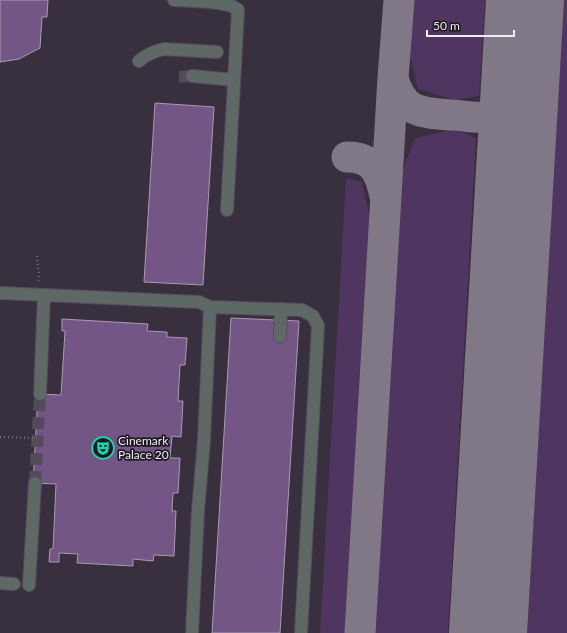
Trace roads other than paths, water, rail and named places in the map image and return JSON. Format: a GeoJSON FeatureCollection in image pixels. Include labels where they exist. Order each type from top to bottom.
{"type":"FeatureCollection","features":[{"type":"Feature","properties":{"kind":"lane"},"geometry":{"type":"LineString","coordinates":[[174,0],[219,2],[236,7],[238,10],[227,210]]}},
{"type":"Feature","properties":{"kind":"lane"},"geometry":{"type":"LineString","coordinates":[[139,61],[147,54],[156,50],[164,49],[217,52]]}},
{"type":"Feature","properties":{"kind":"lane"},"geometry":{"type":"LineString","coordinates":[[192,76],[234,80]]}},
{"type":"Feature","properties":{"kind":"lane"},"geometry":{"type":"LineString","coordinates":[[0,293],[199,302],[210,307],[302,310],[307,311],[313,316],[318,326],[301,633]]}},
{"type":"Feature","properties":{"kind":"lane"},"geometry":{"type":"LineString","coordinates":[[40,295],[40,394]]}},
{"type":"Feature","properties":{"kind":"lane"},"geometry":{"type":"LineString","coordinates":[[192,633],[198,511],[204,440],[210,307]]}},
{"type":"Feature","properties":{"kind":"lane"},"geometry":{"type":"LineString","coordinates":[[280,337],[281,309]]}},
{"type":"Feature","properties":{"kind":"lane"},"geometry":{"type":"LineString","coordinates":[[29,585],[35,483]]}},
{"type":"Feature","properties":{"kind":"lane"},"geometry":{"type":"LineString","coordinates":[[0,583],[14,584]]}},
{"type":"Feature","properties":{"kind":"tunnel"},"geometry":{"type":"LineString","coordinates":[[179,77],[192,76]]}},
{"type":"Feature","properties":{"kind":"tunnel"},"geometry":{"type":"LineString","coordinates":[[35,483],[40,394]]}},
{"type":"Feature","properties":{"kind":"place","name":"Cinemark Palace 20"},"geometry":{"type":"Point","coordinates":[103,448]}}]}
